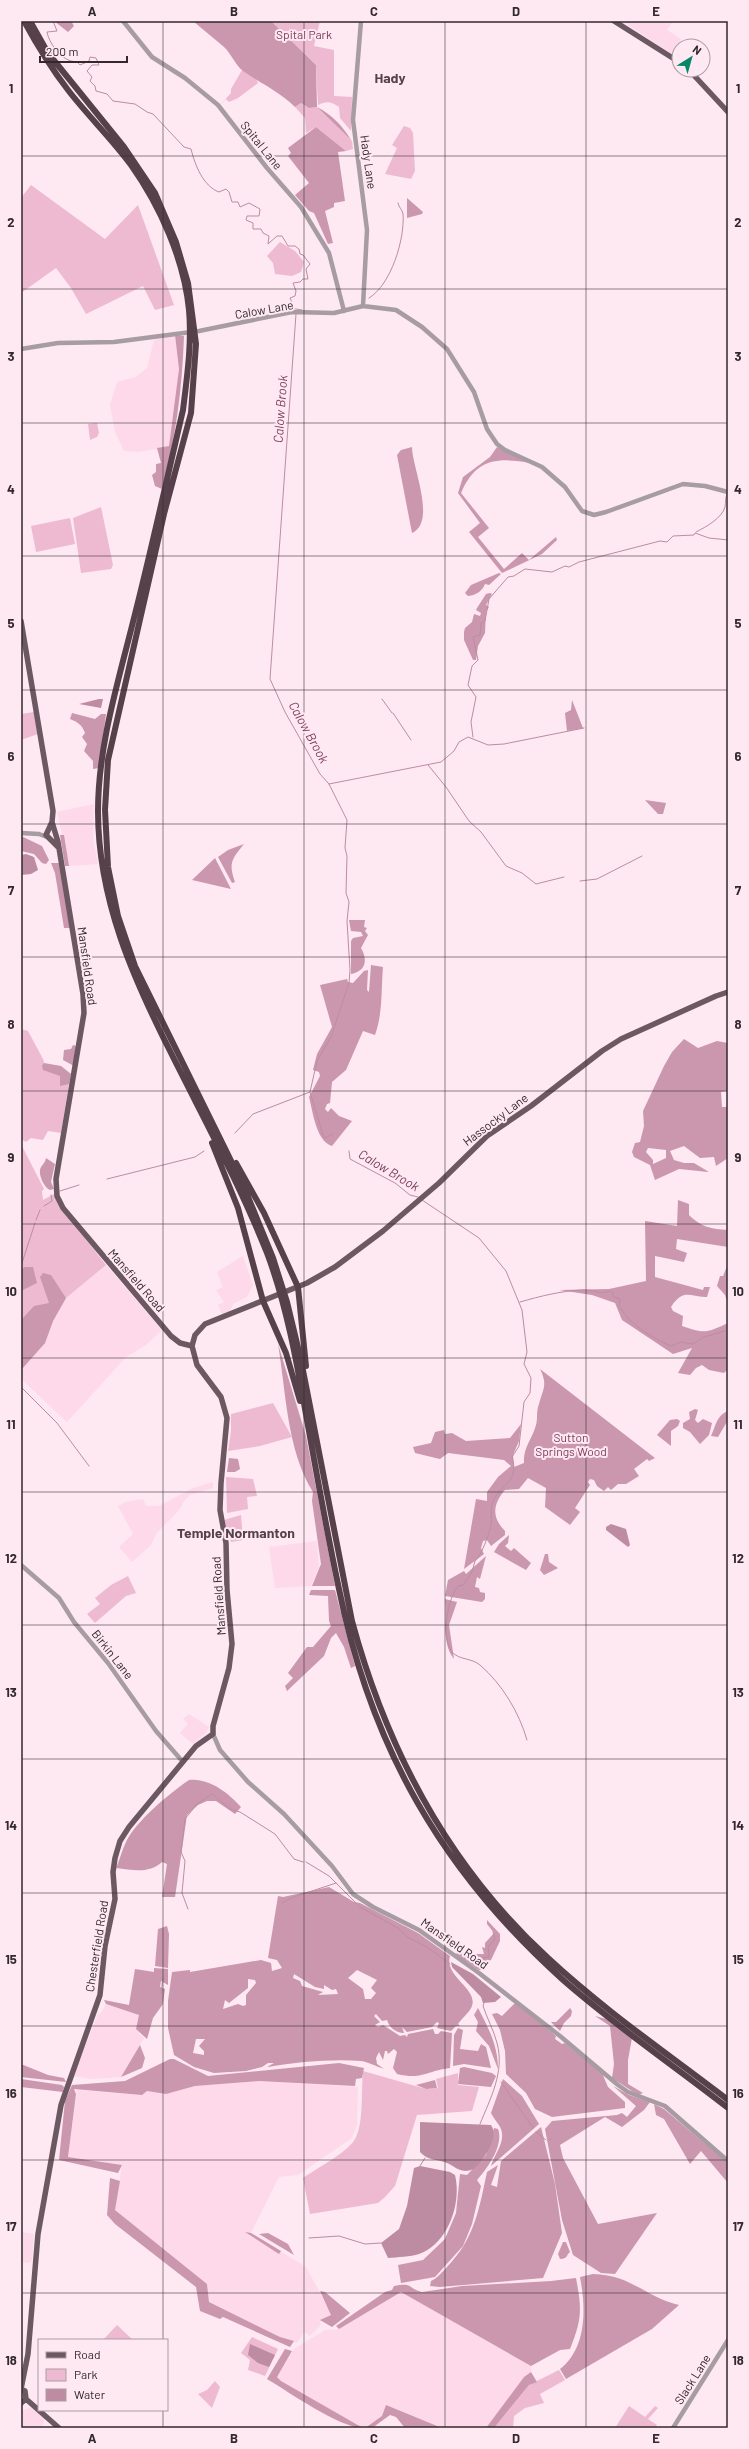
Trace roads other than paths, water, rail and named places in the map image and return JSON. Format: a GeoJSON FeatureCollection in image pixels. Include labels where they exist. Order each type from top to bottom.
{"type":"FeatureCollection","features":[{"type":"Feature","properties":{"kind":"highway"},"geometry":{"type":"LineString","coordinates":[[24,21],[47,60],[69,91],[130,164],[150,195],[176,253],[189,310],[189,361],[183,410],[113,702],[102,760],[98,810],[103,873],[116,928],[144,1000],[244,1201],[269,1259],[286,1318],[363,1686],[393,1758],[424,1818],[459,1868],[503,1921],[567,1983],[728,2108]]}},
{"type":"Feature","properties":{"kind":"highway"},"geometry":{"type":"LineString","coordinates":[[30,21],[48,53],[124,147],[155,193],[176,242],[193,312],[196,359],[191,413],[120,704],[108,760],[105,810],[108,867],[124,936],[147,994],[256,1213],[274,1258],[292,1321],[312,1421],[341,1584]]}},
{"type":"Feature","properties":{"kind":"highway"},"geometry":{"type":"LineString","coordinates":[[193,1098],[238,1208],[266,1300],[286,1353],[309,1432]]}},
{"type":"Feature","properties":{"kind":"highway"},"geometry":{"type":"LineString","coordinates":[[212,1123],[264,1213],[295,1288],[312,1401],[312,1421]]}},
{"type":"Feature","properties":{"kind":"highway"},"geometry":{"type":"LineString","coordinates":[[344,1597],[364,1668],[393,1743],[432,1815],[470,1872],[529,1939],[571,1978],[728,2100]]}},
{"type":"Feature","properties":{"kind":"main road"},"geometry":{"type":"LineString","coordinates":[[614,21],[671,57]]}},
{"type":"Feature","properties":{"kind":"main road"},"geometry":{"type":"LineString","coordinates":[[696,78],[728,112]]}},
{"type":"Feature","properties":{"kind":"main road","name":"Mansfield Road"},"geometry":{"type":"LineString","coordinates":[[21,621],[53,811],[52,822],[48,834]]}},
{"type":"Feature","properties":{"kind":"main road","name":"Mansfield Road"},"geometry":{"type":"LineString","coordinates":[[52,822],[58,847],[83,994],[84,1013],[56,1179],[57,1196],[76,1225],[171,1336],[180,1343],[192,1346],[197,1365],[221,1397],[228,1424],[222,1467],[220,1510],[226,1543],[227,1590],[232,1644],[229,1668],[213,1726],[213,1734]]}},
{"type":"Feature","properties":{"kind":"main road"},"geometry":{"type":"LineString","coordinates":[[48,834],[55,833]]}},
{"type":"Feature","properties":{"kind":"main road"},"geometry":{"type":"LineString","coordinates":[[48,834],[55,833]]}},
{"type":"Feature","properties":{"kind":"main road"},"geometry":{"type":"LineString","coordinates":[[48,834],[58,847]]}},
{"type":"Feature","properties":{"kind":"main road","name":"Hassocky Lane"},"geometry":{"type":"LineString","coordinates":[[192,1346],[195,1335],[205,1324],[295,1288],[352,1256],[439,1183],[488,1136],[531,1106],[602,1051],[621,1039],[728,992]]}},
{"type":"Feature","properties":{"kind":"main road","name":"Chesterfield Road"},"geometry":{"type":"LineString","coordinates":[[21,2389],[28,2354],[38,2234],[60,2105],[100,1995],[106,1946],[116,1899],[113,1867],[120,1841],[129,1827],[201,1741],[213,1734]]}},
{"type":"Feature","properties":{"kind":"main road"},"geometry":{"type":"LineString","coordinates":[[21,2389],[27,2394],[26,2399],[21,2403]]}},
{"type":"Feature","properties":{"kind":"main road"},"geometry":{"type":"LineString","coordinates":[[26,2399],[38,2410]]}},
{"type":"Feature","properties":{"kind":"main road"},"geometry":{"type":"LineString","coordinates":[[40,2411],[59,2428]]}},
{"type":"Feature","properties":{"kind":"street","name":"Spital Lane"},"geometry":{"type":"LineString","coordinates":[[123,21],[146,51],[185,78],[218,105],[267,168],[302,207],[329,253],[344,311]]}},
{"type":"Feature","properties":{"kind":"street","name":"Hady Lane"},"geometry":{"type":"LineString","coordinates":[[360,21],[353,120],[367,230],[363,306]]}},
{"type":"Feature","properties":{"kind":"street","name":"Calow Lane"},"geometry":{"type":"LineString","coordinates":[[21,349],[58,343],[114,342],[178,334],[292,312],[322,314],[344,311],[363,306],[396,310],[422,327],[441,343],[452,356],[474,392],[490,436],[505,450],[542,467],[565,487],[582,511],[594,515],[606,512],[628,505],[656,492],[683,484],[694,484],[727,491]]}},
{"type":"Feature","properties":{"kind":"street"},"geometry":{"type":"LineString","coordinates":[[21,833],[48,834]]}},
{"type":"Feature","properties":{"kind":"street","name":"Birkin Lane"},"geometry":{"type":"LineString","coordinates":[[21,1565],[59,1598],[74,1622],[108,1663],[156,1731],[183,1762]]}},
{"type":"Feature","properties":{"kind":"street","name":"Mansfield Road"},"geometry":{"type":"LineString","coordinates":[[213,1734],[220,1750],[248,1782],[284,1814],[332,1866],[353,1894],[373,1907],[419,1930],[507,1994],[618,2085],[628,2092],[664,2106],[728,2161]]}},
{"type":"Feature","properties":{"kind":"street","name":"Slack Lane"},"geometry":{"type":"LineString","coordinates":[[673,2428],[728,2340]]}},
{"type":"Feature","properties":{"kind":"water"},"geometry":{"type":"Polygon","coordinates":[[[103,699],[101,708],[79,704],[103,699]]]}},
{"type":"Feature","properties":{"kind":"water"},"geometry":{"type":"Polygon","coordinates":[[[26,854],[34,857],[38,870],[31,874],[21,875],[21,855],[26,854]]]}},
{"type":"Feature","properties":{"kind":"water"},"geometry":{"type":"Polygon","coordinates":[[[611,1524],[626,1529],[630,1545],[628,1547],[606,1530],[606,1527],[611,1524]]]}},
{"type":"Feature","properties":{"kind":"water"},"geometry":{"type":"Polygon","coordinates":[[[451,1962],[473,1974],[501,1997],[495,2002],[483,2003],[481,1997],[452,1967],[451,1962]]]}},
{"type":"Feature","properties":{"kind":"water"},"geometry":{"type":"Polygon","coordinates":[[[420,2122],[491,2125],[493,2130],[492,2142],[486,2155],[474,2169],[469,2171],[461,2170],[448,2163],[428,2158],[420,2152],[420,2122]]]}},
{"type":"Feature","properties":{"kind":"water"},"geometry":{"type":"Polygon","coordinates":[[[420,2166],[450,2172],[455,2175],[457,2186],[454,2210],[445,2232],[429,2249],[415,2255],[388,2258],[381,2243],[399,2229],[407,2206],[414,2168],[420,2166]]]}},
{"type":"Feature","properties":{"kind":"water"},"geometry":{"type":"Polygon","coordinates":[[[250,2344],[275,2355],[269,2367],[258,2363],[248,2355],[250,2344]]]}},
{"type":"Feature","properties":{"kind":"waterway"},"geometry":{"type":"LineString","coordinates":[[53,21],[57,31],[47,32],[48,36],[56,50],[63,57],[77,62],[80,65],[89,61],[90,57],[96,58],[99,65],[92,65],[87,71],[92,77],[90,81],[95,86],[96,91],[107,94],[113,101],[135,104],[153,114],[184,147],[191,149],[197,168],[208,185],[219,192],[226,189],[229,192],[232,202],[238,202],[240,207],[249,203],[260,209],[259,216],[247,216],[246,220],[253,223],[253,229],[261,229],[263,233],[269,236],[268,244],[277,236],[282,236],[288,246],[295,246],[299,249],[300,254],[303,255],[310,264],[306,269],[308,279],[303,279],[300,282],[293,283],[296,291],[295,296],[290,298],[295,309]]}},
{"type":"Feature","properties":{"kind":"waterway"},"geometry":{"type":"LineString","coordinates":[[369,298],[377,292],[384,283],[399,248],[402,236],[403,214],[398,203]]}},
{"type":"Feature","properties":{"kind":"waterway"},"geometry":{"type":"LineString","coordinates":[[296,309],[302,310]]}},
{"type":"Feature","properties":{"kind":"waterway","name":"Calow Brook"},"geometry":{"type":"LineString","coordinates":[[296,314],[270,679],[285,712],[320,774],[329,784],[347,820],[345,848],[347,856],[346,893],[349,902],[347,921],[350,970],[349,983],[331,1037],[317,1061],[310,1092],[323,1135],[325,1138],[333,1134]]}},
{"type":"Feature","properties":{"kind":"waterway"},"geometry":{"type":"LineString","coordinates":[[696,532],[709,525],[721,515],[725,507],[727,494]]}},
{"type":"Feature","properties":{"kind":"waterway"},"geometry":{"type":"LineString","coordinates":[[473,737],[471,722],[476,697],[468,685],[472,666],[478,660],[473,637],[480,635],[481,623],[485,621],[489,599],[508,577],[514,576],[525,569],[552,572],[565,566],[569,567],[579,562],[660,541],[667,542],[673,536],[694,535],[695,533],[709,538],[728,540]]}},
{"type":"Feature","properties":{"kind":"waterway"},"geometry":{"type":"LineString","coordinates":[[382,699],[392,713]]}},
{"type":"Feature","properties":{"kind":"waterway"},"geometry":{"type":"LineString","coordinates":[[393,713],[411,740]]}},
{"type":"Feature","properties":{"kind":"waterway"},"geometry":{"type":"LineString","coordinates":[[329,784],[441,762],[454,751],[459,742],[468,737],[488,745],[504,744],[584,728]]}},
{"type":"Feature","properties":{"kind":"waterway"},"geometry":{"type":"LineString","coordinates":[[428,765],[446,787],[469,821],[481,832],[506,866],[522,873],[536,884],[564,877]]}},
{"type":"Feature","properties":{"kind":"waterway"},"geometry":{"type":"LineString","coordinates":[[580,881],[597,879],[642,856]]}},
{"type":"Feature","properties":{"kind":"waterway"},"geometry":{"type":"LineString","coordinates":[[235,1133],[253,1114],[310,1092]]}},
{"type":"Feature","properties":{"kind":"waterway"},"geometry":{"type":"LineString","coordinates":[[107,1179],[195,1157],[204,1151]]}},
{"type":"Feature","properties":{"kind":"waterway","name":"Calow Brook"},"geometry":{"type":"LineString","coordinates":[[349,1151],[350,1159],[395,1183],[410,1195],[418,1197]]}},
{"type":"Feature","properties":{"kind":"waterway"},"geometry":{"type":"LineString","coordinates":[[60,1191],[79,1185]]}},
{"type":"Feature","properties":{"kind":"waterway"},"geometry":{"type":"LineString","coordinates":[[44,1206],[52,1201],[51,1195]]}},
{"type":"Feature","properties":{"kind":"waterway"},"geometry":{"type":"LineString","coordinates":[[422,1200],[479,1238],[506,1271],[522,1310],[527,1352],[524,1364],[531,1378],[530,1393],[524,1402],[519,1446],[512,1457],[514,1466],[513,1473],[511,1478],[495,1497],[491,1509],[491,1525],[487,1539],[480,1555],[475,1561],[472,1572],[463,1585],[458,1586],[454,1592],[448,1609],[446,1628],[447,1637],[452,1652],[455,1655],[477,1663],[496,1681],[509,1699],[524,1730],[527,1740]]}},
{"type":"Feature","properties":{"kind":"waterway"},"geometry":{"type":"LineString","coordinates":[[36,1220],[40,1210]]}},
{"type":"Feature","properties":{"kind":"waterway"},"geometry":{"type":"LineString","coordinates":[[21,1266],[35,1223]]}},
{"type":"Feature","properties":{"kind":"waterway"},"geometry":{"type":"LineString","coordinates":[[520,1302],[566,1291],[610,1291],[613,1293],[613,1297],[620,1299],[619,1306],[635,1325],[649,1335],[671,1346],[681,1342],[693,1344],[704,1337],[728,1330]]}},
{"type":"Feature","properties":{"kind":"waterway"},"geometry":{"type":"LineString","coordinates":[[21,1387],[57,1423],[89,1466]]}},
{"type":"Feature","properties":{"kind":"waterway"},"geometry":{"type":"LineString","coordinates":[[188,1909],[182,1893],[185,1861],[181,1852],[185,1819],[197,1804],[212,1794],[230,1809],[240,1812],[275,1834],[294,1859],[303,1862]]}},
{"type":"Feature","properties":{"kind":"waterway"},"geometry":{"type":"LineString","coordinates":[[306,1862],[329,1876],[360,1907],[398,1928],[407,1937],[427,1947],[450,1964]]}},
{"type":"Feature","properties":{"kind":"waterway"},"geometry":{"type":"LineString","coordinates":[[282,1903],[291,1898],[336,1883]]}},
{"type":"Feature","properties":{"kind":"waterway"},"geometry":{"type":"LineString","coordinates":[[476,1968],[480,1958],[489,1957],[488,1947],[495,1939],[493,1932]]}},
{"type":"Feature","properties":{"kind":"waterway"},"geometry":{"type":"LineString","coordinates":[[161,1993],[163,1978]]}},
{"type":"Feature","properties":{"kind":"waterway"},"geometry":{"type":"LineString","coordinates":[[480,2124],[492,2095],[498,2075],[499,2064],[497,2043],[483,2006],[484,2003]]}},
{"type":"Feature","properties":{"kind":"waterway"},"geometry":{"type":"LineString","coordinates":[[501,2082],[533,2128]]}},
{"type":"Feature","properties":{"kind":"waterway"},"geometry":{"type":"LineString","coordinates":[[536,2132],[546,2140]]}},
{"type":"Feature","properties":{"kind":"waterway"},"geometry":{"type":"LineString","coordinates":[[420,2166],[425,2158]]}},
{"type":"Feature","properties":{"kind":"waterway"},"geometry":{"type":"LineString","coordinates":[[309,2238],[339,2236],[365,2244],[381,2243]]}},
{"type":"Feature","properties":{"kind":"district","name":"Hady"},"geometry":{"type":"Point","coordinates":[390,77]}},
{"type":"Feature","properties":{"kind":"district","name":"Temple Normanton"},"geometry":{"type":"Point","coordinates":[236,1532]}},
{"type":"Feature","properties":{"kind":"park label","name":"Spital Park"},"geometry":{"type":"Point","coordinates":[304,34]}},
{"type":"Feature","properties":{"kind":"park label","name":"Sutton Springs Wood"},"geometry":{"type":"Point","coordinates":[571,1444]}}]}
